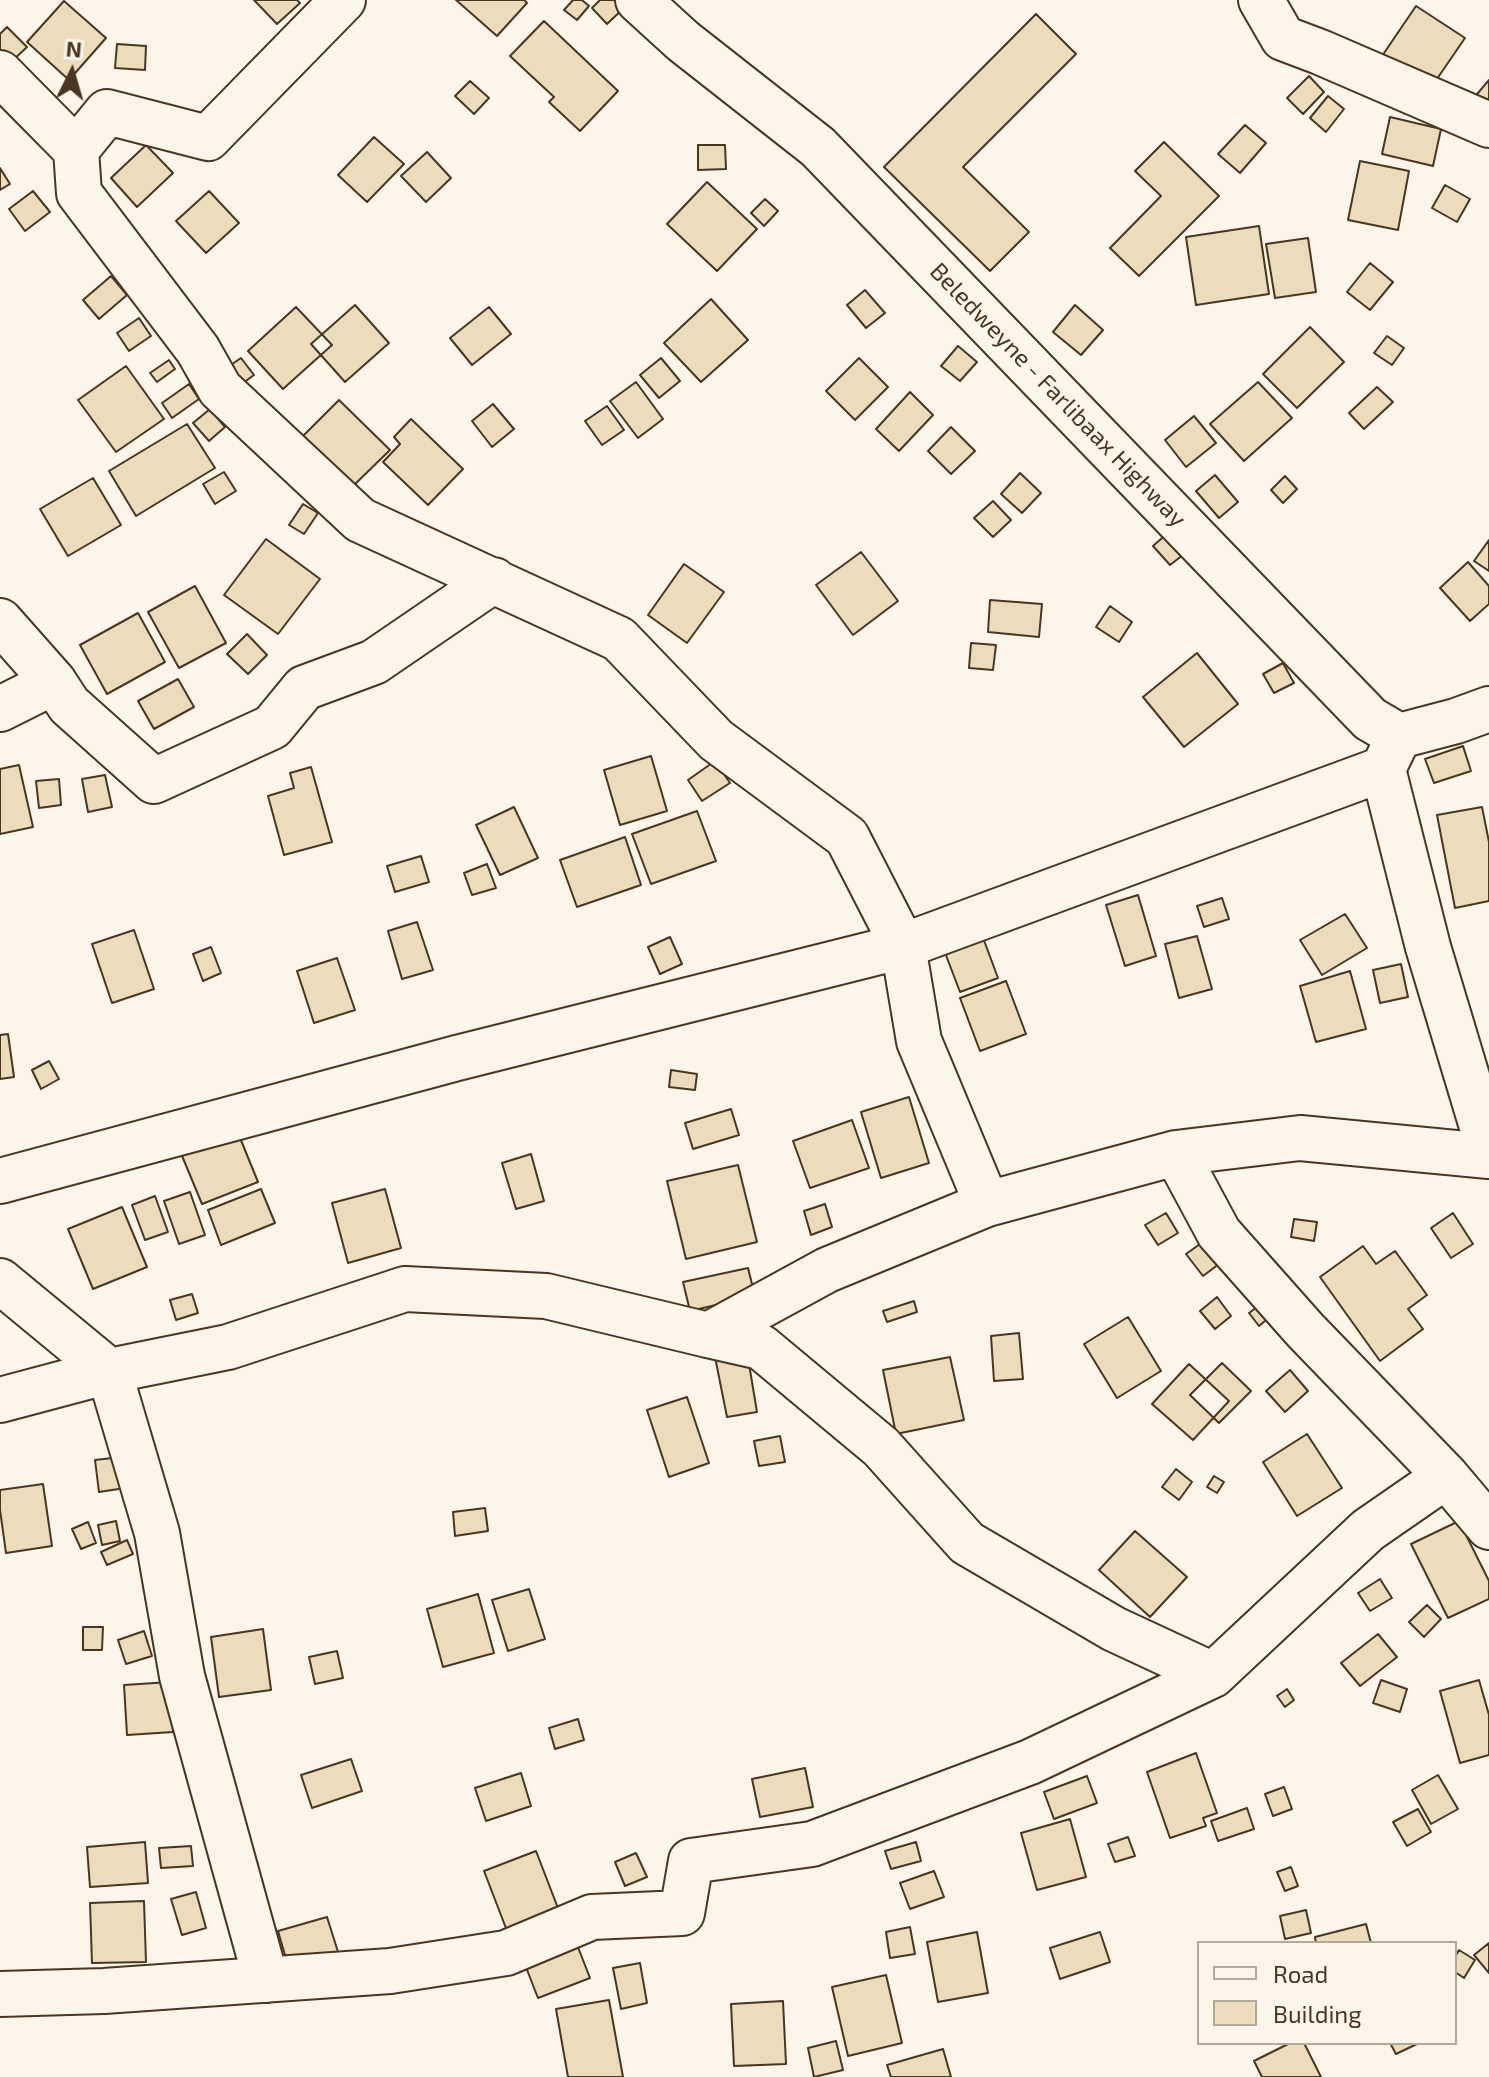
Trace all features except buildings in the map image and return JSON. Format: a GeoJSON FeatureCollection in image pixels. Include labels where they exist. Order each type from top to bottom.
{"type":"FeatureCollection","features":[{"type":"Feature","properties":{"kind":"street"},"geometry":{"type":"LineString","coordinates":[[76,150],[107,112],[208,138],[343,0]]}},
{"type":"Feature","properties":{"kind":"street","name":"Beledweyne - Farlibaax Highway"},"geometry":{"type":"LineString","coordinates":[[638,0],[683,41],[818,147],[1370,719],[1391,752]]}},
{"type":"Feature","properties":{"kind":"street"},"geometry":{"type":"LineString","coordinates":[[1261,0],[1283,38],[1489,125]]}},
{"type":"Feature","properties":{"kind":"street"},"geometry":{"type":"LineString","coordinates":[[0,73],[76,150],[79,193],[198,350],[220,389],[360,520],[619,639],[716,740],[847,837],[903,946],[919,1041],[987,1204]]}},
{"type":"Feature","properties":{"kind":"street"},"geometry":{"type":"LineString","coordinates":[[0,621],[54,682],[69,705],[154,781],[272,727],[304,688],[374,662],[494,580]]}},
{"type":"Feature","properties":{"kind":"street"},"geometry":{"type":"LineString","coordinates":[[0,709],[54,682]]}},
{"type":"Feature","properties":{"kind":"street"},"geometry":{"type":"LineString","coordinates":[[0,1181],[457,1058],[903,946],[1391,752],[1489,709]]}},
{"type":"Feature","properties":{"kind":"street"},"geometry":{"type":"LineString","coordinates":[[1391,752],[1428,947],[1489,1150]]}},
{"type":"Feature","properties":{"kind":"street"},"geometry":{"type":"LineString","coordinates":[[708,1335],[827,1270],[987,1204],[1176,1153],[1300,1138],[1489,1156]]}},
{"type":"Feature","properties":{"kind":"street"},"geometry":{"type":"LineString","coordinates":[[1176,1153],[1219,1233],[1305,1330],[1446,1476],[1489,1527]]}},
{"type":"Feature","properties":{"kind":"street"},"geometry":{"type":"LineString","coordinates":[[0,1281],[109,1371],[157,1533],[182,1676],[266,1980]]}},
{"type":"Feature","properties":{"kind":"street"},"geometry":{"type":"LineString","coordinates":[[0,1400],[109,1371],[228,1347],[405,1289],[546,1296],[761,1347],[881,1447],[967,1543],[1114,1629],[1213,1675]]}},
{"type":"Feature","properties":{"kind":"street"},"geometry":{"type":"LineString","coordinates":[[0,1994],[104,1991],[390,1971],[506,1953],[592,1917],[682,1913],[691,1861],[812,1844],[1030,1762],[1213,1675],[1368,1530],[1446,1476]]}}]}
